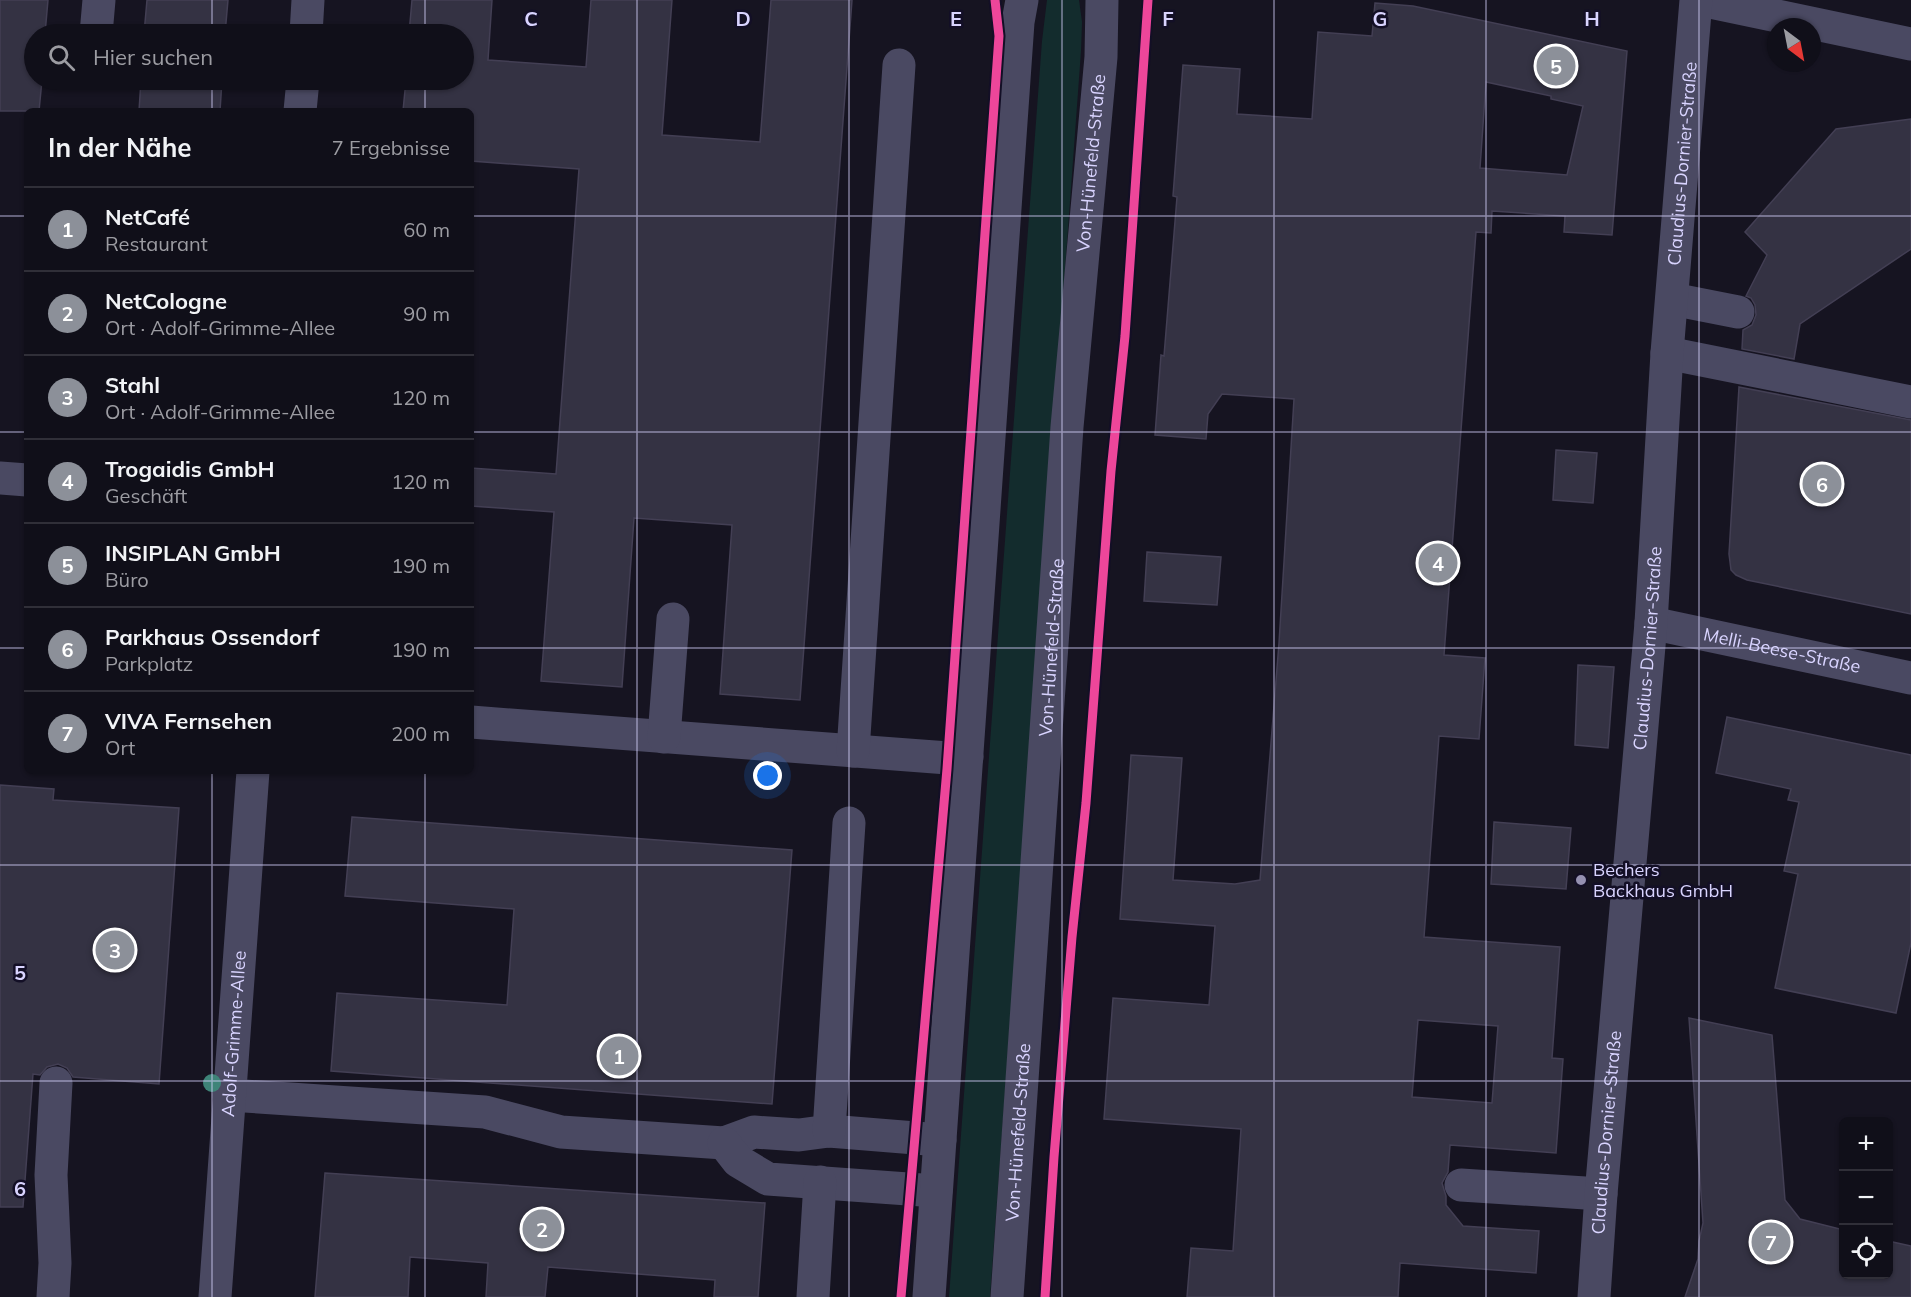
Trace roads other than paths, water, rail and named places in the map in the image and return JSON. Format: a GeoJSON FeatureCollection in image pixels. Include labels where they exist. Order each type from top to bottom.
{"type":"FeatureCollection","features":[{"type":"Feature","properties":{"kind":"street"},"geometry":{"type":"LineString","coordinates":[[97,24],[99,0]]}},
{"type":"Feature","properties":{"kind":"street"},"geometry":{"type":"LineString","coordinates":[[307,24],[308,0]]}},
{"type":"Feature","properties":{"kind":"street","name":"Von-Hünefeld-Straße"},"geometry":{"type":"LineString","coordinates":[[1007,1297],[1067,428],[1101,57],[1102,0]]}},
{"type":"Feature","properties":{"kind":"street"},"geometry":{"type":"LineString","coordinates":[[1699,0],[1911,44]]}},
{"type":"Feature","properties":{"kind":"street","name":"Claudius-Dornier-Straße"},"geometry":{"type":"LineString","coordinates":[[1594,1297],[1600,1194],[1651,623],[1667,353],[1699,0]]}},
{"type":"Feature","properties":{"kind":"street"},"geometry":{"type":"LineString","coordinates":[[929,1297],[1017,8]]}},
{"type":"Feature","properties":{"kind":"street"},"geometry":{"type":"LineString","coordinates":[[853,752],[899,65]]}},
{"type":"Feature","properties":{"kind":"street"},"geometry":{"type":"LineString","coordinates":[[300,108],[302,90]]}},
{"type":"Feature","properties":{"kind":"street"},"geometry":{"type":"LineString","coordinates":[[1672,299],[1738,312]]}},
{"type":"Feature","properties":{"kind":"street"},"geometry":{"type":"LineString","coordinates":[[1667,353],[1911,402]]}},
{"type":"Feature","properties":{"kind":"street"},"geometry":{"type":"LineString","coordinates":[[0,478],[24,480]]}},
{"type":"Feature","properties":{"kind":"street"},"geometry":{"type":"LineString","coordinates":[[664,737],[673,619]]}},
{"type":"Feature","properties":{"kind":"street","name":"Melli-Beese-Straße"},"geometry":{"type":"LineString","coordinates":[[1651,623],[1911,678]]}},
{"type":"Feature","properties":{"kind":"street"},"geometry":{"type":"LineString","coordinates":[[474,722],[853,752],[948,758],[967,757]]}},
{"type":"Feature","properties":{"kind":"street","name":"Adolf-Grimme-Allee"},"geometry":{"type":"LineString","coordinates":[[215,1297],[253,774]]}},
{"type":"Feature","properties":{"kind":"street"},"geometry":{"type":"LineString","coordinates":[[829,1131],[849,823]]}},
{"type":"Feature","properties":{"kind":"street"},"geometry":{"type":"LineString","coordinates":[[53,1297],[55,1263],[51,1175],[56,1083]]}},
{"type":"Feature","properties":{"kind":"street"},"geometry":{"type":"LineString","coordinates":[[229,1095],[485,1112],[561,1132],[724,1143],[754,1132],[799,1135],[829,1131],[940,1140]]}},
{"type":"Feature","properties":{"kind":"street"},"geometry":{"type":"LineString","coordinates":[[724,1143],[738,1161],[768,1179],[936,1191]]}},
{"type":"Feature","properties":{"kind":"street"},"geometry":{"type":"LineString","coordinates":[[813,1297],[820,1182]]}},
{"type":"Feature","properties":{"kind":"street"},"geometry":{"type":"LineString","coordinates":[[1461,1185],[1600,1194]]}},
{"type":"Feature","properties":{"kind":"place","name":"INSIPLAN GmbH"},"geometry":{"type":"Point","coordinates":[1556,66]}},
{"type":"Feature","properties":{"kind":"place","name":"Parkhaus Ossendorf"},"geometry":{"type":"Point","coordinates":[1822,484]}},
{"type":"Feature","properties":{"kind":"place","name":"Trogaidis GmbH"},"geometry":{"type":"Point","coordinates":[1438,563]}},
{"type":"Feature","properties":{"kind":"place","name":"Bechers Backhaus GmbH"},"geometry":{"type":"Point","coordinates":[1581,880]}},
{"type":"Feature","properties":{"kind":"place","name":"Stahl"},"geometry":{"type":"Point","coordinates":[115,950]}},
{"type":"Feature","properties":{"kind":"place","name":"NetCafé"},"geometry":{"type":"Point","coordinates":[619,1056]}},
{"type":"Feature","properties":{"kind":"place","name":"NetCologne"},"geometry":{"type":"Point","coordinates":[542,1229]}},
{"type":"Feature","properties":{"kind":"place","name":"VIVA Fernsehen"},"geometry":{"type":"Point","coordinates":[1771,1242]}}]}
